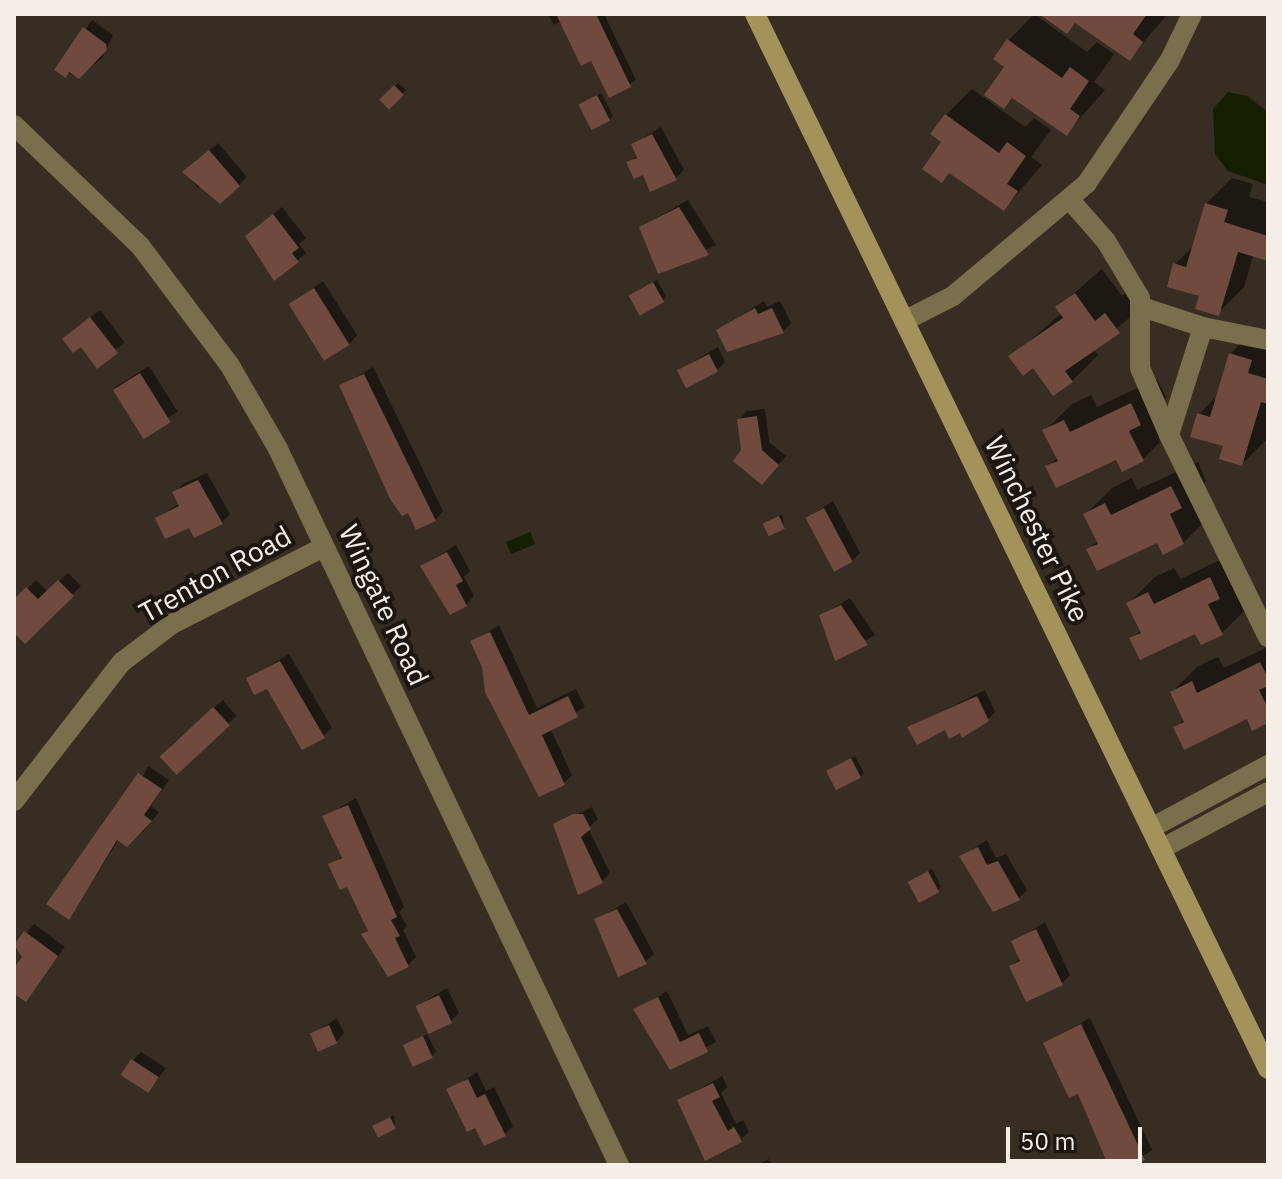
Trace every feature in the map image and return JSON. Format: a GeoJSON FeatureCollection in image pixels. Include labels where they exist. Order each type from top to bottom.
{"type":"FeatureCollection","features":[{"type":"Feature","properties":{"kind":"main road","name":"Winchester Pike"},"geometry":{"type":"LineString","coordinates":[[755,14],[1268,1069]]}},
{"type":"Feature","properties":{"kind":"street"},"geometry":{"type":"LineString","coordinates":[[904,321],[953,296],[1070,200],[1135,115],[1192,14]]}},
{"type":"Feature","properties":{"kind":"street","name":"Wingate Road"},"geometry":{"type":"LineString","coordinates":[[14,125],[102,204],[188,306],[278,449],[619,1165]]}},
{"type":"Feature","properties":{"kind":"street"},"geometry":{"type":"LineString","coordinates":[[1070,200],[1120,262],[1142,307],[1140,368],[1169,435],[1268,637]]}},
{"type":"Feature","properties":{"kind":"street"},"geometry":{"type":"LineString","coordinates":[[1142,307],[1203,327],[1268,340]]}},
{"type":"Feature","properties":{"kind":"street"},"geometry":{"type":"LineString","coordinates":[[1169,435],[1203,327]]}},
{"type":"Feature","properties":{"kind":"street","name":"Trenton Road"},"geometry":{"type":"LineString","coordinates":[[14,801],[76,714],[122,662],[172,624],[324,547]]}},
{"type":"Feature","properties":{"kind":"street"},"geometry":{"type":"LineString","coordinates":[[1151,828],[1268,765]]}},
{"type":"Feature","properties":{"kind":"street"},"geometry":{"type":"LineString","coordinates":[[1161,849],[1268,792]]}},
{"type":"Feature","properties":{"kind":"shaded area"},"geometry":{"type":"Polygon","coordinates":[[[1228,92],[1247,96],[1268,112],[1268,185],[1228,171],[1215,154],[1213,109],[1228,92]]]}},
{"type":"Feature","properties":{"kind":"shaded area"},"geometry":{"type":"Polygon","coordinates":[[[530,532],[535,544],[511,554],[506,542],[530,532]]]}},
{"type":"Feature","properties":{"kind":"building"},"geometry":{"type":"Polygon","coordinates":[[[556,14],[596,14],[631,87],[609,98],[591,61],[581,66],[556,14]]]}},
{"type":"Feature","properties":{"kind":"building"},"geometry":{"type":"Polygon","coordinates":[[[1039,14],[1147,14],[1133,34],[1143,42],[1130,61],[1075,23],[1067,34],[1039,14]]]}},
{"type":"Feature","properties":{"kind":"building"},"geometry":{"type":"Polygon","coordinates":[[[83,27],[106,44],[107,50],[79,79],[69,72],[66,78],[54,70],[83,27]]]}},
{"type":"Feature","properties":{"kind":"building"},"geometry":{"type":"Polygon","coordinates":[[[1007,39],[1062,78],[1070,67],[1089,81],[1070,109],[1080,116],[1067,136],[1012,98],[1004,109],[984,95],[1004,67],[993,59],[1007,39]]]}},
{"type":"Feature","properties":{"kind":"building"},"geometry":{"type":"Polygon","coordinates":[[[394,85],[404,95],[389,110],[379,100],[394,85]]]}},
{"type":"Feature","properties":{"kind":"building"},"geometry":{"type":"Polygon","coordinates":[[[597,95],[610,121],[591,130],[578,105],[597,95]]]}},
{"type":"Feature","properties":{"kind":"building"},"geometry":{"type":"Polygon","coordinates":[[[945,114],[999,153],[1007,142],[1026,156],[1007,184],[1018,191],[1004,211],[949,173],[942,183],[922,169],[941,142],[930,134],[945,114]]]}},
{"type":"Feature","properties":{"kind":"building"},"geometry":{"type":"Polygon","coordinates":[[[652,134],[677,180],[650,192],[643,175],[634,179],[626,162],[637,158],[631,144],[652,134]]]}},
{"type":"Feature","properties":{"kind":"building"},"geometry":{"type":"Polygon","coordinates":[[[209,150],[240,186],[220,204],[182,172],[209,150]]]}},
{"type":"Feature","properties":{"kind":"building"},"geometry":{"type":"Polygon","coordinates":[[[1205,203],[1228,210],[1224,222],[1268,236],[1268,261],[1238,252],[1219,316],[1195,309],[1199,296],[1167,287],[1173,263],[1186,267],[1205,203]]]}},
{"type":"Feature","properties":{"kind":"building"},"geometry":{"type":"Polygon","coordinates":[[[679,207],[709,255],[658,274],[639,227],[679,207]]]}},
{"type":"Feature","properties":{"kind":"building"},"geometry":{"type":"Polygon","coordinates":[[[273,214],[299,248],[292,253],[299,262],[274,281],[245,236],[273,214]]]}},
{"type":"Feature","properties":{"kind":"building"},"geometry":{"type":"Polygon","coordinates":[[[653,282],[664,302],[640,316],[629,296],[653,282]]]}},
{"type":"Feature","properties":{"kind":"building"},"geometry":{"type":"Polygon","coordinates":[[[314,288],[350,345],[324,361],[289,304],[314,288]]]}},
{"type":"Feature","properties":{"kind":"building"},"geometry":{"type":"Polygon","coordinates":[[[1075,293],[1095,321],[1105,313],[1120,333],[1065,371],[1073,382],[1053,396],[1033,368],[1023,376],[1008,356],[1063,318],[1055,307],[1075,293]]]}},
{"type":"Feature","properties":{"kind":"building"},"geometry":{"type":"Polygon","coordinates":[[[755,308],[758,314],[772,308],[784,333],[727,352],[716,330],[755,308]]]}},
{"type":"Feature","properties":{"kind":"building"},"geometry":{"type":"Polygon","coordinates":[[[90,317],[118,353],[97,369],[81,347],[73,353],[62,339],[90,317]]]}},
{"type":"Feature","properties":{"kind":"building"},"geometry":{"type":"Polygon","coordinates":[[[1229,353],[1252,360],[1248,373],[1268,379],[1268,404],[1261,402],[1242,466],[1219,459],[1223,446],[1190,437],[1197,413],[1210,417],[1229,353]]]}},
{"type":"Feature","properties":{"kind":"building"},"geometry":{"type":"Polygon","coordinates":[[[709,354],[718,372],[686,388],[677,370],[709,354]]]}},
{"type":"Feature","properties":{"kind":"building"},"geometry":{"type":"Polygon","coordinates":[[[140,373],[171,422],[144,439],[113,390],[140,373]]]}},
{"type":"Feature","properties":{"kind":"building"},"geometry":{"type":"Polygon","coordinates":[[[364,374],[436,521],[416,530],[408,513],[402,516],[390,499],[339,385],[364,374]]]}},
{"type":"Feature","properties":{"kind":"building"},"geometry":{"type":"Polygon","coordinates":[[[1131,403],[1141,425],[1129,431],[1144,461],[1122,472],[1116,460],[1056,488],[1045,466],[1058,461],[1042,430],[1064,420],[1070,432],[1131,403]]]}},
{"type":"Feature","properties":{"kind":"building"},"geometry":{"type":"Polygon","coordinates":[[[757,416],[762,450],[779,465],[762,485],[733,461],[741,450],[737,419],[757,416]]]}},
{"type":"Feature","properties":{"kind":"building"},"geometry":{"type":"Polygon","coordinates":[[[198,480],[223,524],[194,538],[189,528],[165,539],[155,518],[179,506],[172,492],[198,480]]]}},
{"type":"Feature","properties":{"kind":"building"},"geometry":{"type":"Polygon","coordinates":[[[1171,486],[1182,508],[1170,514],[1184,544],[1163,555],[1157,543],[1097,571],[1086,549],[1098,544],[1083,514],[1105,503],[1111,515],[1171,486]]]}},
{"type":"Feature","properties":{"kind":"building"},"geometry":{"type":"Polygon","coordinates":[[[824,508],[853,562],[834,572],[805,518],[824,508]]]}},
{"type":"Feature","properties":{"kind":"building"},"geometry":{"type":"Polygon","coordinates":[[[779,516],[785,529],[769,536],[763,524],[779,516]]]}},
{"type":"Feature","properties":{"kind":"building"},"geometry":{"type":"Polygon","coordinates":[[[447,552],[463,581],[456,585],[467,606],[450,615],[420,566],[447,552]]]}},
{"type":"Feature","properties":{"kind":"building"},"geometry":{"type":"Polygon","coordinates":[[[1210,577],[1220,599],[1208,604],[1223,635],[1201,645],[1195,634],[1140,660],[1129,638],[1141,633],[1126,603],[1148,592],[1154,604],[1210,577]]]}},
{"type":"Feature","properties":{"kind":"building"},"geometry":{"type":"Polygon","coordinates":[[[58,580],[74,596],[25,644],[14,633],[14,599],[26,587],[38,599],[58,580]]]}},
{"type":"Feature","properties":{"kind":"building"},"geometry":{"type":"Polygon","coordinates":[[[841,605],[868,645],[835,661],[819,615],[841,605]]]}},
{"type":"Feature","properties":{"kind":"building"},"geometry":{"type":"Polygon","coordinates":[[[490,632],[529,715],[568,696],[578,717],[542,735],[565,785],[539,797],[485,692],[482,667],[470,641],[490,632]]]}},
{"type":"Feature","properties":{"kind":"building"},"geometry":{"type":"Polygon","coordinates":[[[280,661],[325,738],[302,750],[267,689],[254,695],[246,678],[280,661]]]}},
{"type":"Feature","properties":{"kind":"building"},"geometry":{"type":"Polygon","coordinates":[[[1260,662],[1268,678],[1268,686],[1259,690],[1268,708],[1268,723],[1252,731],[1247,719],[1184,750],[1173,727],[1184,722],[1170,692],[1192,681],[1197,693],[1260,662]]]}},
{"type":"Feature","properties":{"kind":"building"},"geometry":{"type":"Polygon","coordinates":[[[977,696],[989,721],[962,738],[960,733],[949,739],[945,730],[917,745],[907,727],[977,696]]]}},
{"type":"Feature","properties":{"kind":"building"},"geometry":{"type":"Polygon","coordinates":[[[213,707],[230,725],[177,775],[160,757],[213,707]]]}},
{"type":"Feature","properties":{"kind":"building"},"geometry":{"type":"Polygon","coordinates":[[[851,758],[861,778],[836,790],[826,771],[851,758]]]}},
{"type":"Feature","properties":{"kind":"building"},"geometry":{"type":"Polygon","coordinates":[[[138,773],[162,789],[144,815],[152,821],[127,847],[117,840],[69,920],[46,904],[138,773]]]}},
{"type":"Feature","properties":{"kind":"building"},"geometry":{"type":"Polygon","coordinates":[[[348,805],[397,917],[391,920],[400,936],[395,938],[409,967],[388,977],[361,934],[368,931],[347,887],[340,890],[328,864],[342,858],[322,816],[348,805]]]}},
{"type":"Feature","properties":{"kind":"building"},"geometry":{"type":"Polygon","coordinates":[[[573,814],[583,814],[591,829],[581,837],[603,883],[578,895],[553,824],[573,814]]]}},
{"type":"Feature","properties":{"kind":"building"},"geometry":{"type":"Polygon","coordinates":[[[978,847],[987,865],[998,861],[1020,900],[993,912],[959,856],[978,847]]]}},
{"type":"Feature","properties":{"kind":"building"},"geometry":{"type":"Polygon","coordinates":[[[928,871],[939,892],[919,903],[908,882],[928,871]]]}},
{"type":"Feature","properties":{"kind":"building"},"geometry":{"type":"Polygon","coordinates":[[[617,909],[647,964],[618,977],[594,919],[617,909]]]}},
{"type":"Feature","properties":{"kind":"building"},"geometry":{"type":"Polygon","coordinates":[[[1036,929],[1063,985],[1026,1002],[1009,966],[1020,961],[1011,941],[1036,929]]]}},
{"type":"Feature","properties":{"kind":"building"},"geometry":{"type":"Polygon","coordinates":[[[24,931],[58,956],[26,1002],[14,994],[14,968],[22,957],[14,945],[24,931]]]}},
{"type":"Feature","properties":{"kind":"building"},"geometry":{"type":"Polygon","coordinates":[[[439,995],[452,1023],[429,1034],[415,1006],[439,995]]]}},
{"type":"Feature","properties":{"kind":"building"},"geometry":{"type":"Polygon","coordinates":[[[658,997],[680,1042],[699,1033],[708,1052],[670,1070],[633,1009],[658,997]]]}},
{"type":"Feature","properties":{"kind":"building"},"geometry":{"type":"Polygon","coordinates":[[[1081,1024],[1145,1160],[1134,1165],[1108,1165],[1078,1094],[1069,1098],[1043,1043],[1081,1024]]]}},
{"type":"Feature","properties":{"kind":"building"},"geometry":{"type":"Polygon","coordinates":[[[329,1025],[337,1043],[318,1052],[310,1034],[329,1025]]]}},
{"type":"Feature","properties":{"kind":"building"},"geometry":{"type":"Polygon","coordinates":[[[423,1036],[433,1058],[413,1067],[403,1045],[423,1036]]]}},
{"type":"Feature","properties":{"kind":"building"},"geometry":{"type":"Polygon","coordinates":[[[131,1059],[159,1077],[148,1093],[121,1075],[131,1059]]]}},
{"type":"Feature","properties":{"kind":"building"},"geometry":{"type":"Polygon","coordinates":[[[468,1079],[477,1098],[485,1094],[506,1136],[484,1146],[475,1128],[467,1132],[446,1089],[468,1079]]]}},
{"type":"Feature","properties":{"kind":"building"},"geometry":{"type":"Polygon","coordinates":[[[713,1083],[720,1097],[712,1101],[728,1131],[734,1127],[742,1142],[705,1161],[677,1100],[713,1083]]]}},
{"type":"Feature","properties":{"kind":"building"},"geometry":{"type":"Polygon","coordinates":[[[390,1117],[396,1129],[378,1138],[372,1126],[390,1117]]]}}]}
